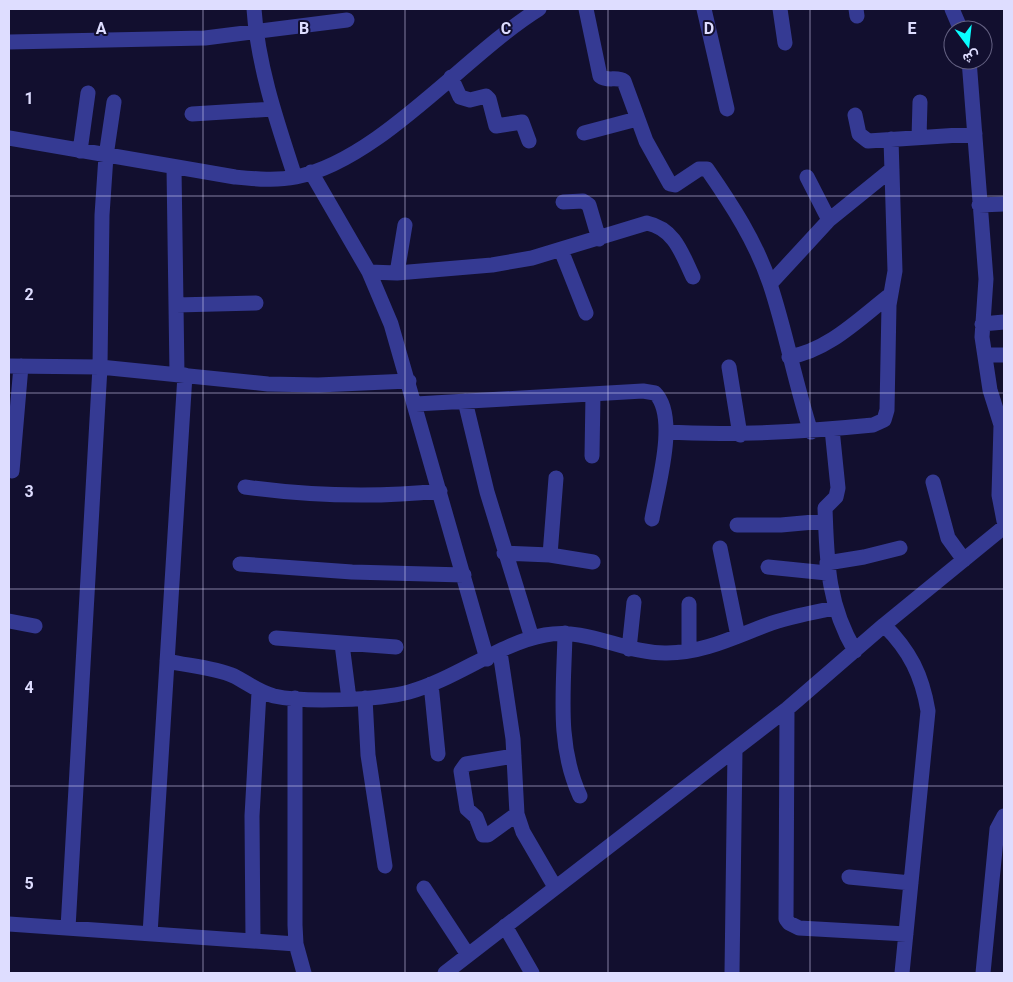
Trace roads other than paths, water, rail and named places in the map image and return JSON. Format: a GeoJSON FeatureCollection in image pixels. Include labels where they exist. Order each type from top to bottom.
{"type":"FeatureCollection","features":[{"type":"Feature","properties":{"kind":"street"},"geometry":{"type":"LineString","coordinates":[[254,9],[255,32],[273,109],[296,177]]}},
{"type":"Feature","properties":{"kind":"street"},"geometry":{"type":"LineString","coordinates":[[9,138],[174,168],[266,180],[296,177],[341,160],[376,138],[490,44],[539,9]]}},
{"type":"Feature","properties":{"kind":"street"},"geometry":{"type":"LineString","coordinates":[[586,9],[600,76],[605,79],[619,78],[624,80],[637,118],[657,163],[671,185],[699,169],[707,169],[744,226],[770,284],[811,432]]}},
{"type":"Feature","properties":{"kind":"street"},"geometry":{"type":"LineString","coordinates":[[704,9],[727,109]]}},
{"type":"Feature","properties":{"kind":"street"},"geometry":{"type":"LineString","coordinates":[[780,9],[785,44]]}},
{"type":"Feature","properties":{"kind":"street"},"geometry":{"type":"LineString","coordinates":[[9,42],[205,38],[347,20]]}},
{"type":"Feature","properties":{"kind":"street"},"geometry":{"type":"LineString","coordinates":[[970,70],[986,279],[982,324],[990,390],[1001,425],[999,495],[1004,521]]}},
{"type":"Feature","properties":{"kind":"street"},"geometry":{"type":"LineString","coordinates":[[451,77],[460,97],[470,100],[486,96],[489,99],[496,126],[522,122],[529,141]]}},
{"type":"Feature","properties":{"kind":"street"},"geometry":{"type":"LineString","coordinates":[[80,151],[88,93]]}},
{"type":"Feature","properties":{"kind":"street"},"geometry":{"type":"LineString","coordinates":[[68,928],[100,367],[102,215],[106,156],[114,102]]}},
{"type":"Feature","properties":{"kind":"street"},"geometry":{"type":"LineString","coordinates":[[919,138],[920,102]]}},
{"type":"Feature","properties":{"kind":"street"},"geometry":{"type":"LineString","coordinates":[[192,114],[273,109]]}},
{"type":"Feature","properties":{"kind":"street"},"geometry":{"type":"LineString","coordinates":[[855,115],[861,138],[868,141],[975,134]]}},
{"type":"Feature","properties":{"kind":"street"},"geometry":{"type":"LineString","coordinates":[[584,133],[637,118]]}},
{"type":"Feature","properties":{"kind":"street"},"geometry":{"type":"LineString","coordinates":[[666,432],[740,435],[811,432],[879,424],[886,415],[890,295],[895,270],[891,139]]}},
{"type":"Feature","properties":{"kind":"street"},"geometry":{"type":"LineString","coordinates":[[150,934],[167,661],[181,375],[176,305],[174,168]]}},
{"type":"Feature","properties":{"kind":"street"},"geometry":{"type":"LineString","coordinates":[[770,284],[829,220],[892,169]]}},
{"type":"Feature","properties":{"kind":"street"},"geometry":{"type":"LineString","coordinates":[[311,172],[369,272],[391,324],[416,404],[464,576],[493,655],[514,756],[517,814],[523,832],[556,887]]}},
{"type":"Feature","properties":{"kind":"street"},"geometry":{"type":"LineString","coordinates":[[807,177],[829,220]]}},
{"type":"Feature","properties":{"kind":"street"},"geometry":{"type":"LineString","coordinates":[[563,202],[583,201],[588,204],[599,239]]}},
{"type":"Feature","properties":{"kind":"street"},"geometry":{"type":"LineString","coordinates":[[979,204],[1004,204]]}},
{"type":"Feature","properties":{"kind":"street"},"geometry":{"type":"LineString","coordinates":[[397,272],[404,224]]}},
{"type":"Feature","properties":{"kind":"street"},"geometry":{"type":"LineString","coordinates":[[369,272],[397,272],[492,265],[561,250],[599,239],[639,224],[656,225],[671,234],[693,277]]}},
{"type":"Feature","properties":{"kind":"street"},"geometry":{"type":"LineString","coordinates":[[561,250],[586,313]]}},
{"type":"Feature","properties":{"kind":"street"},"geometry":{"type":"LineString","coordinates":[[789,357],[802,355],[825,345],[890,295]]}},
{"type":"Feature","properties":{"kind":"street"},"geometry":{"type":"LineString","coordinates":[[176,305],[256,303]]}},
{"type":"Feature","properties":{"kind":"street"},"geometry":{"type":"LineString","coordinates":[[982,324],[1004,322]]}},
{"type":"Feature","properties":{"kind":"street"},"geometry":{"type":"LineString","coordinates":[[986,355],[1004,355]]}},
{"type":"Feature","properties":{"kind":"street"},"geometry":{"type":"LineString","coordinates":[[12,471],[15,366],[100,367],[268,384],[318,385],[409,381]]}},
{"type":"Feature","properties":{"kind":"street"},"geometry":{"type":"LineString","coordinates":[[729,367],[740,435]]}},
{"type":"Feature","properties":{"kind":"street"},"geometry":{"type":"LineString","coordinates":[[416,404],[642,391],[655,393],[664,410],[666,432],[652,519]]}},
{"type":"Feature","properties":{"kind":"street"},"geometry":{"type":"LineString","coordinates":[[592,456],[593,394]]}},
{"type":"Feature","properties":{"kind":"street"},"geometry":{"type":"LineString","coordinates":[[465,401],[504,553],[532,638]]}},
{"type":"Feature","properties":{"kind":"street"},"geometry":{"type":"LineString","coordinates":[[832,430],[838,488],[836,497],[825,508],[827,568],[835,608],[855,651]]}},
{"type":"Feature","properties":{"kind":"street"},"geometry":{"type":"LineString","coordinates":[[550,555],[556,478]]}},
{"type":"Feature","properties":{"kind":"street"},"geometry":{"type":"LineString","coordinates":[[933,482],[948,538],[964,560]]}},
{"type":"Feature","properties":{"kind":"street"},"geometry":{"type":"LineString","coordinates":[[245,487],[333,496],[401,495],[440,491]]}},
{"type":"Feature","properties":{"kind":"street"},"geometry":{"type":"LineString","coordinates":[[737,525],[781,526],[825,521]]}},
{"type":"Feature","properties":{"kind":"street"},"geometry":{"type":"LineString","coordinates":[[445,973],[787,709],[884,625],[1004,527]]}},
{"type":"Feature","properties":{"kind":"street"},"geometry":{"type":"LineString","coordinates":[[720,548],[738,636]]}},
{"type":"Feature","properties":{"kind":"street"},"geometry":{"type":"LineString","coordinates":[[768,567],[827,568],[900,548]]}},
{"type":"Feature","properties":{"kind":"street"},"geometry":{"type":"LineString","coordinates":[[504,553],[550,555],[593,562]]}},
{"type":"Feature","properties":{"kind":"street"},"geometry":{"type":"LineString","coordinates":[[240,564],[352,572],[464,576]]}},
{"type":"Feature","properties":{"kind":"street"},"geometry":{"type":"LineString","coordinates":[[629,649],[634,602]]}},
{"type":"Feature","properties":{"kind":"street"},"geometry":{"type":"LineString","coordinates":[[688,604],[689,651]]}},
{"type":"Feature","properties":{"kind":"street"},"geometry":{"type":"LineString","coordinates":[[167,661],[222,672],[235,677],[259,692],[295,698],[365,698],[401,693],[431,684],[532,638],[566,633],[584,634],[629,649],[656,653],[689,651],[722,643],[776,622],[835,608]]}},
{"type":"Feature","properties":{"kind":"street"},"geometry":{"type":"LineString","coordinates":[[9,621],[35,626]]}},
{"type":"Feature","properties":{"kind":"street"},"geometry":{"type":"LineString","coordinates":[[884,625],[902,643],[915,663],[924,686],[928,711],[902,973]]}},
{"type":"Feature","properties":{"kind":"street"},"geometry":{"type":"LineString","coordinates":[[566,633],[564,735],[571,777],[580,796]]}},
{"type":"Feature","properties":{"kind":"street"},"geometry":{"type":"LineString","coordinates":[[276,638],[396,647]]}},
{"type":"Feature","properties":{"kind":"street"},"geometry":{"type":"LineString","coordinates":[[342,644],[349,699]]}},
{"type":"Feature","properties":{"kind":"street"},"geometry":{"type":"LineString","coordinates":[[431,684],[438,754]]}},
{"type":"Feature","properties":{"kind":"street"},"geometry":{"type":"LineString","coordinates":[[253,941],[252,816],[259,692]]}},
{"type":"Feature","properties":{"kind":"street"},"geometry":{"type":"LineString","coordinates":[[295,698],[296,944],[304,973]]}},
{"type":"Feature","properties":{"kind":"street"},"geometry":{"type":"LineString","coordinates":[[365,698],[368,755],[385,866]]}},
{"type":"Feature","properties":{"kind":"street"},"geometry":{"type":"LineString","coordinates":[[787,709],[786,919],[789,923],[799,928],[906,934]]}},
{"type":"Feature","properties":{"kind":"street"},"geometry":{"type":"LineString","coordinates":[[732,973],[735,750]]}},
{"type":"Feature","properties":{"kind":"street"},"geometry":{"type":"LineString","coordinates":[[514,756],[466,764],[461,771],[467,809],[476,817],[483,835],[488,835],[517,814]]}},
{"type":"Feature","properties":{"kind":"street"},"geometry":{"type":"LineString","coordinates":[[983,973],[997,829],[1004,816]]}},
{"type":"Feature","properties":{"kind":"street"},"geometry":{"type":"LineString","coordinates":[[849,877],[911,883]]}},
{"type":"Feature","properties":{"kind":"street"},"geometry":{"type":"LineString","coordinates":[[424,888],[468,955]]}},
{"type":"Feature","properties":{"kind":"street"},"geometry":{"type":"LineString","coordinates":[[9,924],[296,944]]}},
{"type":"Feature","properties":{"kind":"street"},"geometry":{"type":"LineString","coordinates":[[505,926],[532,973]]}}]}
